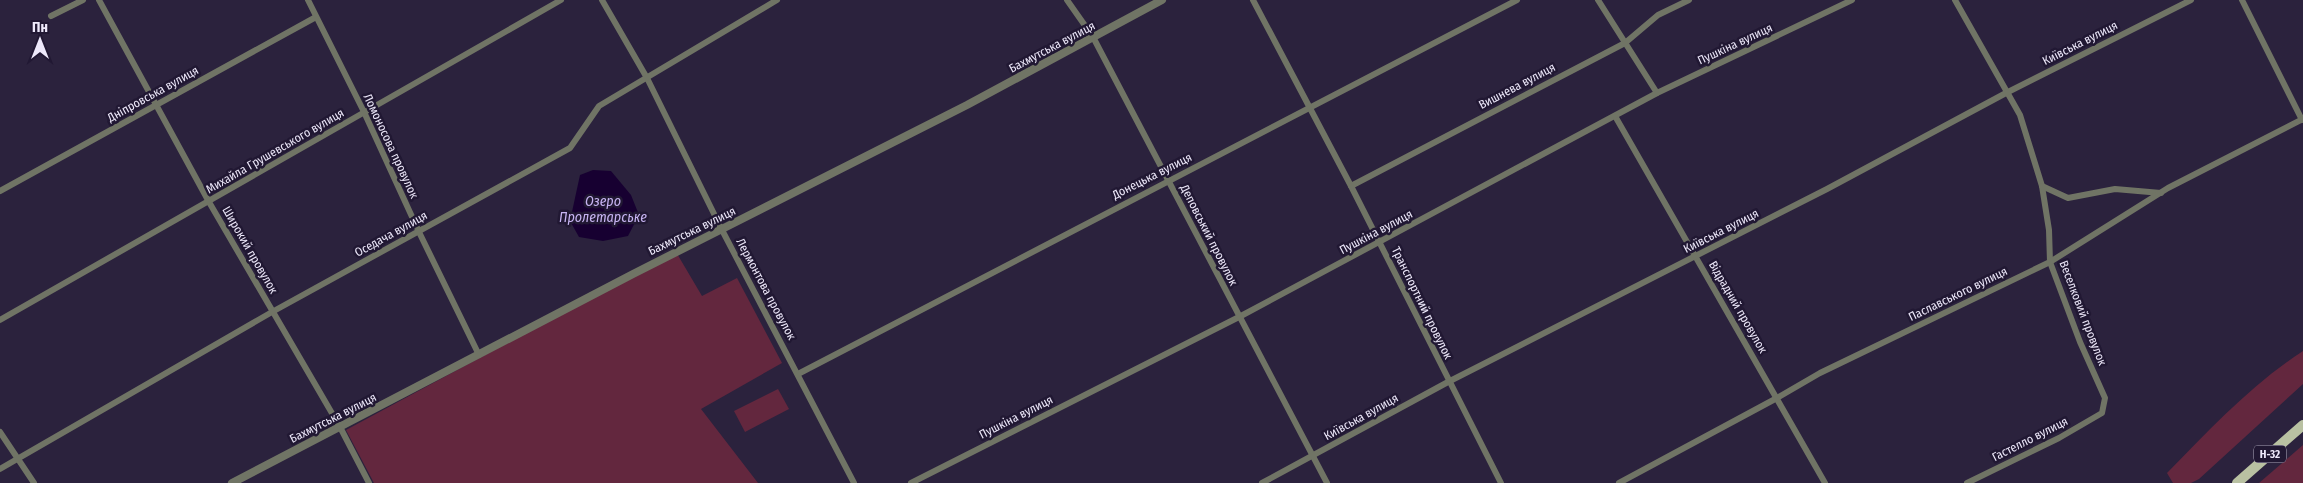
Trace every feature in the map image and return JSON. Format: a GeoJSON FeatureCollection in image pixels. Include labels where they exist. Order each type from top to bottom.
{"type":"FeatureCollection","features":[{"type":"Feature","properties":{"kind":"main road","name":"Н-32"},"geometry":{"type":"LineString","coordinates":[[2237,483],[2303,426]]}},
{"type":"Feature","properties":{"kind":"street"},"geometry":{"type":"LineString","coordinates":[[51,16],[84,0]]}},
{"type":"Feature","properties":{"kind":"street","name":"Широкий провулок"},"geometry":{"type":"LineString","coordinates":[[99,0],[209,202],[340,428],[369,483]]}},
{"type":"Feature","properties":{"kind":"street","name":"Ломоносова провулок"},"geometry":{"type":"LineString","coordinates":[[308,0],[364,112],[419,232],[479,355]]}},
{"type":"Feature","properties":{"kind":"street","name":"Михайла Грушевського вулиця"},"geometry":{"type":"LineString","coordinates":[[0,320],[561,0]]}},
{"type":"Feature","properties":{"kind":"street","name":"Лермонтова провулок"},"geometry":{"type":"LineString","coordinates":[[602,0],[647,78],[722,230],[854,483]]}},
{"type":"Feature","properties":{"kind":"street","name":"Оседача вулиця"},"geometry":{"type":"LineString","coordinates":[[0,469],[272,312],[570,148],[599,106],[777,0]]}},
{"type":"Feature","properties":{"kind":"street","name":"Деповський провулок"},"geometry":{"type":"LineString","coordinates":[[1067,0],[1094,37],[1327,483]]}},
{"type":"Feature","properties":{"kind":"street","name":"Бахмутська вулиця"},"geometry":{"type":"LineString","coordinates":[[232,483],[633,274],[967,105],[1162,0]]}},
{"type":"Feature","properties":{"kind":"street","name":"Транспортний провулок"},"geometry":{"type":"LineString","coordinates":[[1252,0],[1380,242],[1448,382],[1500,483]]}},
{"type":"Feature","properties":{"kind":"street","name":"Донецька вулиця"},"geometry":{"type":"LineString","coordinates":[[798,374],[1517,0]]}},
{"type":"Feature","properties":{"kind":"street"},"geometry":{"type":"LineString","coordinates":[[1598,0],[1657,93]]}},
{"type":"Feature","properties":{"kind":"street","name":"Вишнева вулиця"},"geometry":{"type":"LineString","coordinates":[[1351,186],[1625,43],[1658,16],[1690,0]]}},
{"type":"Feature","properties":{"kind":"street","name":"Пушкіна вулиця"},"geometry":{"type":"LineString","coordinates":[[911,483],[1239,317],[1657,93],[1852,0]]}},
{"type":"Feature","properties":{"kind":"street","name":"Веселковий провулок"},"geometry":{"type":"LineString","coordinates":[[1955,0],[2020,115],[2042,186],[2049,230],[2050,262],[2080,342],[2104,398],[2102,413]]}},
{"type":"Feature","properties":{"kind":"street","name":"Київська вулиця"},"geometry":{"type":"LineString","coordinates":[[1262,483],[1314,457],[1448,382],[1696,257],[2006,93],[2191,0]]}},
{"type":"Feature","properties":{"kind":"street"},"geometry":{"type":"LineString","coordinates":[[2242,0],[2302,119]]}},
{"type":"Feature","properties":{"kind":"street","name":"Дніпровська вулиця"},"geometry":{"type":"LineString","coordinates":[[0,191],[316,17]]}},
{"type":"Feature","properties":{"kind":"street","name":"Відрадний провулок"},"geometry":{"type":"LineString","coordinates":[[1615,116],[1825,483]]}},
{"type":"Feature","properties":{"kind":"street","name":"Паславського вулиця"},"geometry":{"type":"LineString","coordinates":[[1619,483],[1778,398],[1820,373],[2050,262],[2161,193],[2302,119]]}},
{"type":"Feature","properties":{"kind":"street"},"geometry":{"type":"LineString","coordinates":[[2042,186],[2068,198],[2115,189],[2161,193]]}},
{"type":"Feature","properties":{"kind":"street","name":"Гастелло вулиця"},"geometry":{"type":"LineString","coordinates":[[1967,483],[2060,438],[2102,413]]}},
{"type":"Feature","properties":{"kind":"street"},"geometry":{"type":"LineString","coordinates":[[0,432],[34,483]]}},
{"type":"Feature","properties":{"kind":"shaded area"},"geometry":{"type":"Polygon","coordinates":[[[676,252],[702,296],[737,278],[782,363],[701,409],[758,483],[374,483],[346,430],[676,252]]]}},
{"type":"Feature","properties":{"kind":"shaded area"},"geometry":{"type":"Polygon","coordinates":[[[2303,351],[2303,384],[2199,479],[2191,483],[2173,483],[2167,473],[2199,440],[2266,378],[2303,351]]]}},
{"type":"Feature","properties":{"kind":"shaded area"},"geometry":{"type":"Polygon","coordinates":[[[778,389],[789,409],[745,432],[734,411],[778,389]]]}},
{"type":"Feature","properties":{"kind":"shaded area"},"geometry":{"type":"Polygon","coordinates":[[[2303,445],[2303,483],[2259,483],[2303,445]]]}},
{"type":"Feature","properties":{"kind":"water","name":"Озеро Пролетарське"},"geometry":{"type":"Polygon","coordinates":[[[593,170],[611,171],[631,195],[639,215],[628,236],[603,241],[579,237],[570,221],[580,175],[593,170]]]}}]}
